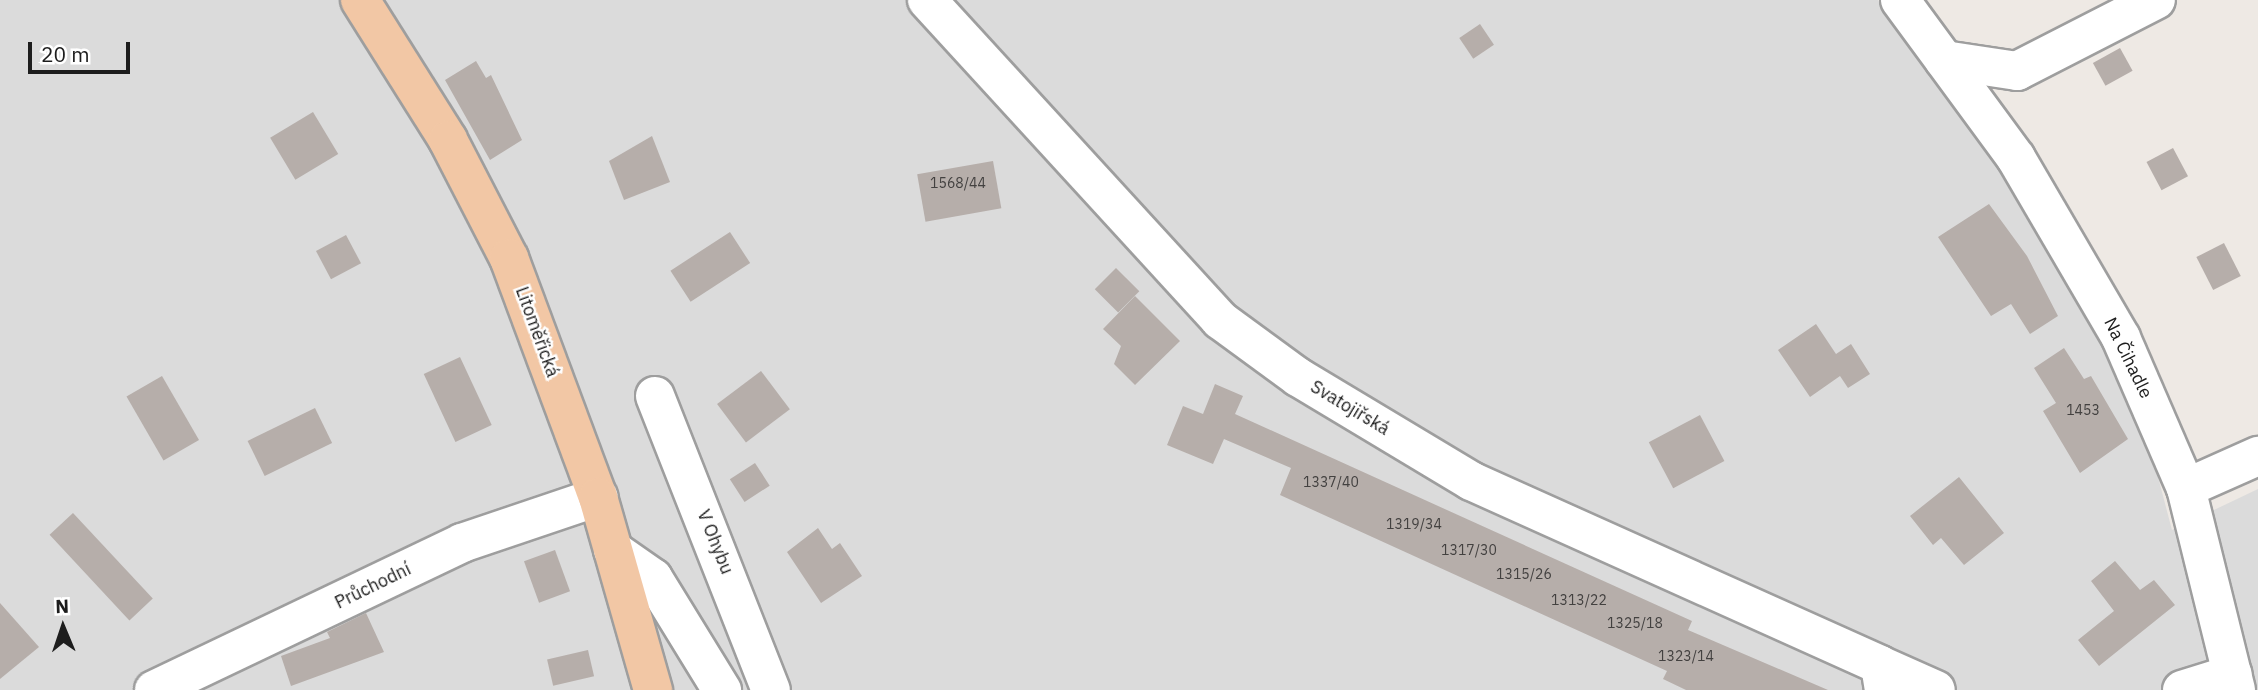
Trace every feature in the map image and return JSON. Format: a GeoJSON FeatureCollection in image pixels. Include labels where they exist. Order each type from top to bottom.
{"type":"FeatureCollection","features":[{"type":"Feature","properties":{"kind":"main road","name":"Litoměřická"},"geometry":{"type":"LineString","coordinates":[[360,0],[448,140],[509,258],[598,497],[653,690]]}},
{"type":"Feature","properties":{"kind":"street","name":"Svatojiřská"},"geometry":{"type":"LineString","coordinates":[[928,0],[1220,320],[1298,377],[1471,481],[1882,678],[1936,690]]}},
{"type":"Feature","properties":{"kind":"street","name":"Na Čihadle"},"geometry":{"type":"LineString","coordinates":[[1900,0],[2064,236],[2121,338],[2186,488],[2234,682]]}},
{"type":"Feature","properties":{"kind":"street"},"geometry":{"type":"LineString","coordinates":[[1944,60],[2017,71],[2156,0]]}},
{"type":"Feature","properties":{"kind":"street","name":"V Ohybu"},"geometry":{"type":"LineString","coordinates":[[655,396],[771,690]]}},
{"type":"Feature","properties":{"kind":"street"},"geometry":{"type":"LineString","coordinates":[[2186,488],[2258,456]]}},
{"type":"Feature","properties":{"kind":"street","name":"Průchodní"},"geometry":{"type":"LineString","coordinates":[[154,690],[462,543],[598,497]]}},
{"type":"Feature","properties":{"kind":"street"},"geometry":{"type":"LineString","coordinates":[[613,550],[653,578],[722,690]]}},
{"type":"Feature","properties":{"kind":"street"},"geometry":{"type":"LineString","coordinates":[[2182,690],[2234,682]]}},
{"type":"Feature","properties":{"kind":"shaded area"},"geometry":{"type":"Polygon","coordinates":[[[0,0],[1878,0],[2034,220],[2098,333],[2153,458],[2172,530],[2258,489],[2258,690],[0,690],[0,0]]]}},
{"type":"Feature","properties":{"kind":"building"},"geometry":{"type":"Polygon","coordinates":[[[1480,24],[1494,45],[1473,59],[1459,38],[1480,24]]]}},
{"type":"Feature","properties":{"kind":"building"},"geometry":{"type":"Polygon","coordinates":[[[2120,48],[2133,71],[2105,86],[2093,63],[2120,48]]]}},
{"type":"Feature","properties":{"kind":"building"},"geometry":{"type":"Polygon","coordinates":[[[476,61],[486,78],[491,75],[522,140],[490,160],[445,80],[476,61]]]}},
{"type":"Feature","properties":{"kind":"building"},"geometry":{"type":"Polygon","coordinates":[[[313,112],[338,154],[295,180],[270,138],[313,112]]]}},
{"type":"Feature","properties":{"kind":"building"},"geometry":{"type":"Polygon","coordinates":[[[652,136],[670,182],[624,200],[609,161],[652,136]]]}},
{"type":"Feature","properties":{"kind":"building"},"geometry":{"type":"Polygon","coordinates":[[[2173,148],[2188,176],[2162,190],[2147,162],[2173,148]]]}},
{"type":"Feature","properties":{"kind":"building"},"geometry":{"type":"Polygon","coordinates":[[[993,161],[1001,208],[926,222],[917,174],[993,161]]]}},
{"type":"Feature","properties":{"kind":"building"},"geometry":{"type":"Polygon","coordinates":[[[1989,204],[2027,256],[2058,316],[2030,334],[2011,304],[1991,316],[1938,237],[1989,204]]]}},
{"type":"Feature","properties":{"kind":"building"},"geometry":{"type":"Polygon","coordinates":[[[730,232],[750,263],[691,302],[670,271],[730,232]]]}},
{"type":"Feature","properties":{"kind":"building"},"geometry":{"type":"Polygon","coordinates":[[[346,235],[361,263],[331,279],[316,251],[346,235]]]}},
{"type":"Feature","properties":{"kind":"building"},"geometry":{"type":"Polygon","coordinates":[[[2224,243],[2241,276],[2213,290],[2196,257],[2224,243]]]}},
{"type":"Feature","properties":{"kind":"building"},"geometry":{"type":"Polygon","coordinates":[[[1116,268],[1139,291],[1118,313],[1095,289],[1116,268]]]}},
{"type":"Feature","properties":{"kind":"building"},"geometry":{"type":"Polygon","coordinates":[[[1135,296],[1180,341],[1135,385],[1114,364],[1121,346],[1103,329],[1135,296]]]}},
{"type":"Feature","properties":{"kind":"building"},"geometry":{"type":"Polygon","coordinates":[[[1816,324],[1836,354],[1851,344],[1870,374],[1848,388],[1840,376],[1810,397],[1778,350],[1816,324]]]}},
{"type":"Feature","properties":{"kind":"building"},"geometry":{"type":"Polygon","coordinates":[[[2064,348],[2084,379],[2091,376],[2128,439],[2080,473],[2043,411],[2056,403],[2034,368],[2064,348]]]}},
{"type":"Feature","properties":{"kind":"building"},"geometry":{"type":"Polygon","coordinates":[[[460,357],[492,425],[455,442],[424,374],[460,357]]]}},
{"type":"Feature","properties":{"kind":"building"},"geometry":{"type":"Polygon","coordinates":[[[761,371],[790,409],[746,442],[717,404],[761,371]]]}},
{"type":"Feature","properties":{"kind":"building"},"geometry":{"type":"Polygon","coordinates":[[[162,376],[199,440],[163,461],[126,396],[162,376]]]}},
{"type":"Feature","properties":{"kind":"building"},"geometry":{"type":"Polygon","coordinates":[[[1215,384],[1243,396],[1235,414],[1692,621],[1688,630],[1828,690],[1686,690],[1663,679],[1667,671],[1280,495],[1291,468],[1224,439],[1213,464],[1167,445],[1183,406],[1203,414],[1215,384]]]}},
{"type":"Feature","properties":{"kind":"building"},"geometry":{"type":"Polygon","coordinates":[[[315,408],[332,443],[265,476],[248,441],[315,408]]]}},
{"type":"Feature","properties":{"kind":"building"},"geometry":{"type":"Polygon","coordinates":[[[1700,415],[1724,461],[1673,488],[1649,442],[1700,415]]]}},
{"type":"Feature","properties":{"kind":"building"},"geometry":{"type":"Polygon","coordinates":[[[755,463],[770,486],[745,502],[730,479],[755,463]]]}},
{"type":"Feature","properties":{"kind":"building"},"geometry":{"type":"Polygon","coordinates":[[[1959,477],[2004,533],[1964,565],[1941,538],[1933,545],[1910,516],[1959,477]]]}},
{"type":"Feature","properties":{"kind":"building"},"geometry":{"type":"Polygon","coordinates":[[[73,513],[153,599],[129,620],[50,535],[73,513]]]}},
{"type":"Feature","properties":{"kind":"building"},"geometry":{"type":"Polygon","coordinates":[[[818,528],[832,549],[840,543],[862,576],[821,603],[787,552],[818,528]]]}},
{"type":"Feature","properties":{"kind":"building"},"geometry":{"type":"Polygon","coordinates":[[[555,550],[570,591],[539,603],[524,561],[555,550]]]}},
{"type":"Feature","properties":{"kind":"building"},"geometry":{"type":"Polygon","coordinates":[[[2115,561],[2140,590],[2154,580],[2175,605],[2099,666],[2078,640],[2114,611],[2091,581],[2115,561]]]}},
{"type":"Feature","properties":{"kind":"building"},"geometry":{"type":"Polygon","coordinates":[[[0,603],[39,647],[0,679],[0,603]]]}},
{"type":"Feature","properties":{"kind":"building"},"geometry":{"type":"Polygon","coordinates":[[[366,613],[384,652],[291,686],[281,656],[330,638],[327,632],[366,613]]]}},
{"type":"Feature","properties":{"kind":"building"},"geometry":{"type":"Polygon","coordinates":[[[588,650],[594,676],[553,686],[547,659],[588,650]]]}}]}
